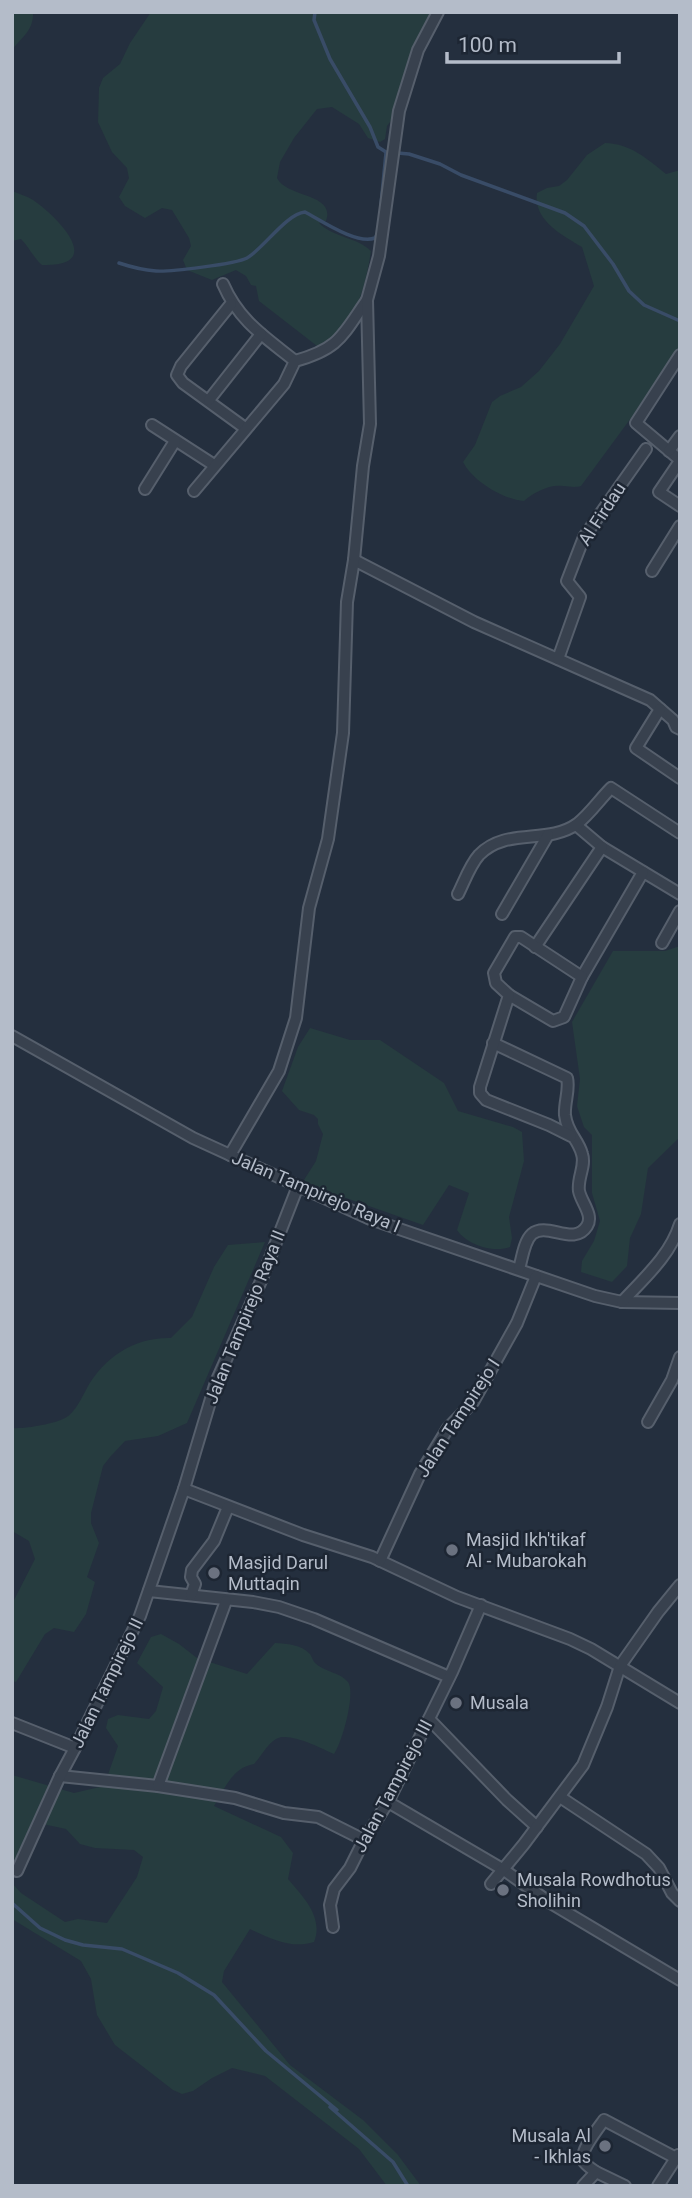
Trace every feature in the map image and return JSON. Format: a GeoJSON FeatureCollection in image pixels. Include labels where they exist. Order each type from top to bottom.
{"type":"FeatureCollection","features":[{"type":"Feature","properties":{"kind":"street"},"geometry":{"type":"LineString","coordinates":[[230,1155],[279,1071],[296,1018],[309,908],[328,839],[343,733],[347,602],[370,424],[367,300],[379,256],[394,139],[407,82],[418,50],[438,12]]}},
{"type":"Feature","properties":{"kind":"street"},"geometry":{"type":"LineString","coordinates":[[223,284],[231,303],[246,321],[295,361]]}},
{"type":"Feature","properties":{"kind":"street"},"geometry":{"type":"LineString","coordinates":[[194,491],[284,384],[295,361],[317,355],[335,345],[367,300]]}},
{"type":"Feature","properties":{"kind":"street"},"geometry":{"type":"LineString","coordinates":[[231,303],[177,372],[183,383],[245,428]]}},
{"type":"Feature","properties":{"kind":"street"},"geometry":{"type":"LineString","coordinates":[[209,400],[261,334]]}},
{"type":"Feature","properties":{"kind":"street"},"geometry":{"type":"LineString","coordinates":[[680,355],[636,423],[680,460],[659,492],[680,506]]}},
{"type":"Feature","properties":{"kind":"street"},"geometry":{"type":"LineString","coordinates":[[152,425],[214,465]]}},
{"type":"Feature","properties":{"kind":"street"},"geometry":{"type":"LineString","coordinates":[[669,451],[680,436]]}},
{"type":"Feature","properties":{"kind":"street"},"geometry":{"type":"LineString","coordinates":[[145,489],[175,441]]}},
{"type":"Feature","properties":{"kind":"street","name":"Al Firdau"},"geometry":{"type":"LineString","coordinates":[[558,659],[580,597],[567,581],[584,537],[646,449]]}},
{"type":"Feature","properties":{"kind":"street"},"geometry":{"type":"LineString","coordinates":[[652,571],[680,526]]}},
{"type":"Feature","properties":{"kind":"street"},"geometry":{"type":"LineString","coordinates":[[354,560],[474,622],[650,700],[678,721]]}},
{"type":"Feature","properties":{"kind":"street"},"geometry":{"type":"LineString","coordinates":[[660,709],[636,748],[680,778]]}},
{"type":"Feature","properties":{"kind":"street"},"geometry":{"type":"LineString","coordinates":[[458,894],[478,856],[494,844],[514,837],[548,835],[576,825],[611,788],[680,833]]}},
{"type":"Feature","properties":{"kind":"street"},"geometry":{"type":"LineString","coordinates":[[576,825],[602,847],[680,894]]}},
{"type":"Feature","properties":{"kind":"street"},"geometry":{"type":"LineString","coordinates":[[502,914],[548,835]]}},
{"type":"Feature","properties":{"kind":"street"},"geometry":{"type":"LineString","coordinates":[[535,947],[602,847]]}},
{"type":"Feature","properties":{"kind":"street"},"geometry":{"type":"LineString","coordinates":[[583,977],[521,937],[515,937],[494,973],[496,983],[509,995],[553,1021],[564,1017],[583,977],[643,872]]}},
{"type":"Feature","properties":{"kind":"street"},"geometry":{"type":"LineString","coordinates":[[662,943],[680,911]]}},
{"type":"Feature","properties":{"kind":"street"},"geometry":{"type":"LineString","coordinates":[[509,995],[480,1087],[482,1097],[571,1136]]}},
{"type":"Feature","properties":{"kind":"street","name":"Jalan Tampirejo Raya I"},"geometry":{"type":"LineString","coordinates":[[12,1036],[193,1139],[370,1219],[595,1296],[622,1302],[680,1303]]}},
{"type":"Feature","properties":{"kind":"street"},"geometry":{"type":"LineString","coordinates":[[493,1043],[566,1077],[568,1083],[565,1110],[571,1136],[582,1153],[579,1186],[590,1217],[587,1227],[578,1233],[570,1235],[540,1230],[532,1233],[519,1269]]}},
{"type":"Feature","properties":{"kind":"street","name":"Jalan Tampirejo Raya II"},"geometry":{"type":"LineString","coordinates":[[184,1489],[216,1382],[261,1281],[298,1186]]}},
{"type":"Feature","properties":{"kind":"street"},"geometry":{"type":"LineString","coordinates":[[622,1302],[653,1270],[677,1235],[680,1224]]}},
{"type":"Feature","properties":{"kind":"street","name":"Jalan Tampirejo I"},"geometry":{"type":"LineString","coordinates":[[380,1561],[420,1474],[448,1428],[473,1402],[516,1323],[536,1276]]}},
{"type":"Feature","properties":{"kind":"street"},"geometry":{"type":"LineString","coordinates":[[648,1422],[672,1380],[680,1357]]}},
{"type":"Feature","properties":{"kind":"street"},"geometry":{"type":"LineString","coordinates":[[184,1489],[380,1561],[457,1597],[570,1639],[680,1703]]}},
{"type":"Feature","properties":{"kind":"street","name":"Jalan Tampirejo II"},"geometry":{"type":"LineString","coordinates":[[17,1871],[149,1591],[184,1489]]}},
{"type":"Feature","properties":{"kind":"street"},"geometry":{"type":"LineString","coordinates":[[191,1595],[195,1584],[191,1577],[192,1570],[214,1541],[228,1507]]}},
{"type":"Feature","properties":{"kind":"street"},"geometry":{"type":"LineString","coordinates":[[491,1884],[583,1765],[617,1682],[620,1666],[657,1612],[680,1585]]}},
{"type":"Feature","properties":{"kind":"street"},"geometry":{"type":"LineString","coordinates":[[149,1591],[279,1607],[314,1619],[449,1677]]}},
{"type":"Feature","properties":{"kind":"street"},"geometry":{"type":"LineString","coordinates":[[158,1786],[226,1601]]}},
{"type":"Feature","properties":{"kind":"street","name":"Jalan Tampirejo III"},"geometry":{"type":"LineString","coordinates":[[333,1927],[331,1896],[388,1802],[481,1605]]}},
{"type":"Feature","properties":{"kind":"street"},"geometry":{"type":"LineString","coordinates":[[429,1719],[507,1800],[537,1826]]}},
{"type":"Feature","properties":{"kind":"street"},"geometry":{"type":"LineString","coordinates":[[12,1723],[75,1748]]}},
{"type":"Feature","properties":{"kind":"street"},"geometry":{"type":"LineString","coordinates":[[60,1776],[158,1786],[235,1798],[284,1813],[318,1816],[364,1840]]}},
{"type":"Feature","properties":{"kind":"street"},"geometry":{"type":"LineString","coordinates":[[560,1797],[646,1854],[659,1868],[680,1901]]}},
{"type":"Feature","properties":{"kind":"street"},"geometry":{"type":"LineString","coordinates":[[388,1802],[504,1870],[548,1902],[679,1978]]}},
{"type":"Feature","properties":{"kind":"street"},"geometry":{"type":"LineString","coordinates":[[625,2186],[596,2172],[584,2162],[587,2146],[604,2120],[678,2155],[657,2186]]}},
{"type":"Feature","properties":{"kind":"street"},"geometry":{"type":"LineString","coordinates":[[583,2186],[596,2172]]}},
{"type":"Feature","properties":{"kind":"green space"},"geometry":{"type":"Polygon","coordinates":[[[12,12],[33,12],[33,18],[29,29],[12,50],[12,12]]]}},
{"type":"Feature","properties":{"kind":"green space"},"geometry":{"type":"Polygon","coordinates":[[[151,12],[433,12],[396,114],[387,126],[385,139],[380,142],[368,138],[359,124],[332,107],[317,109],[294,138],[280,162],[277,178],[282,184],[324,205],[327,212],[326,221],[319,223],[331,232],[371,251],[362,293],[350,318],[330,339],[317,346],[259,301],[256,286],[251,285],[246,276],[236,270],[212,280],[187,270],[183,260],[191,246],[189,238],[172,210],[162,208],[145,218],[125,206],[119,197],[129,178],[127,168],[112,152],[98,122],[99,88],[103,78],[120,64],[130,43],[151,12]]]}},
{"type":"Feature","properties":{"kind":"green space"},"geometry":{"type":"Polygon","coordinates":[[[605,143],[630,149],[666,174],[680,170],[680,347],[581,486],[552,486],[524,501],[515,500],[481,482],[463,462],[475,445],[492,402],[521,387],[539,371],[560,344],[594,286],[582,247],[558,232],[544,219],[537,203],[537,193],[559,186],[587,155],[605,143]]]}},
{"type":"Feature","properties":{"kind":"green space"},"geometry":{"type":"Polygon","coordinates":[[[12,191],[33,200],[64,229],[74,250],[72,258],[61,263],[42,265],[21,239],[12,241],[12,191]]]}},
{"type":"Feature","properties":{"kind":"green space"},"geometry":{"type":"Polygon","coordinates":[[[680,946],[680,1137],[648,1168],[641,1214],[630,1238],[627,1266],[612,1282],[581,1272],[582,1261],[594,1241],[600,1221],[592,1193],[592,1135],[584,1127],[577,1106],[580,1079],[572,1022],[613,951],[665,951],[680,946]]]}},
{"type":"Feature","properties":{"kind":"green space"},"geometry":{"type":"Polygon","coordinates":[[[310,1028],[350,1040],[380,1040],[444,1083],[458,1111],[522,1132],[524,1161],[509,1217],[512,1238],[510,1247],[488,1248],[474,1244],[461,1235],[457,1230],[469,1193],[449,1185],[423,1225],[309,1185],[304,1180],[316,1161],[323,1134],[318,1119],[299,1110],[282,1091],[298,1047],[310,1028]]]}},
{"type":"Feature","properties":{"kind":"green space"},"geometry":{"type":"Polygon","coordinates":[[[265,1242],[187,1423],[158,1436],[125,1441],[103,1466],[91,1513],[91,1523],[99,1543],[87,1577],[95,1582],[86,1614],[74,1632],[54,1628],[45,1634],[16,1682],[12,1681],[12,1604],[35,1559],[29,1541],[12,1531],[12,1428],[47,1424],[69,1416],[94,1377],[112,1358],[133,1345],[171,1338],[192,1317],[214,1267],[228,1245],[265,1242]]]}},
{"type":"Feature","properties":{"kind":"green space"},"geometry":{"type":"Polygon","coordinates":[[[161,1634],[197,1658],[247,1674],[275,1643],[294,1645],[310,1654],[319,1666],[348,1682],[349,1707],[334,1754],[296,1739],[276,1739],[254,1764],[235,1774],[214,1806],[281,1837],[293,1853],[288,1879],[310,1908],[316,1924],[314,1942],[306,1944],[282,1942],[250,1929],[224,1971],[222,1982],[290,2065],[363,2120],[398,2155],[421,2186],[387,2186],[359,2149],[265,2076],[232,2068],[193,2091],[182,2094],[173,2090],[115,2045],[97,2015],[91,1979],[81,1961],[12,1919],[12,1883],[21,1893],[65,1922],[78,1919],[107,1923],[137,1877],[143,1857],[134,1850],[95,1848],[80,1844],[66,1829],[38,1823],[28,1832],[12,1865],[12,1775],[74,1793],[104,1786],[118,1746],[106,1728],[108,1719],[118,1715],[149,1719],[156,1711],[163,1687],[137,1663],[151,1637],[161,1634]]]}},
{"type":"Feature","properties":{"kind":"waterway"},"geometry":{"type":"LineString","coordinates":[[315,12],[314,20],[330,59],[370,127],[378,147],[386,152],[409,154],[440,164],[461,175],[565,213],[584,226],[613,264],[629,291],[644,305],[680,321]]}},
{"type":"Feature","properties":{"kind":"waterway"},"geometry":{"type":"LineString","coordinates":[[381,204],[386,153]]}},
{"type":"Feature","properties":{"kind":"waterway"},"geometry":{"type":"LineString","coordinates":[[119,263],[163,271],[240,260],[254,253],[290,219],[305,212],[359,238],[375,238],[378,233]]}},
{"type":"Feature","properties":{"kind":"waterway"},"geometry":{"type":"LineString","coordinates":[[12,1903],[40,1928],[65,1940],[83,1945],[122,1949],[178,1973],[214,1995],[266,2051],[337,2110],[330,2107],[393,2162],[408,2186]]}},
{"type":"Feature","properties":{"kind":"place","name":"Masjid Ikh'tikaf Al - Mubarokah"},"geometry":{"type":"Point","coordinates":[452,1550]}},
{"type":"Feature","properties":{"kind":"place","name":"Masjid Darul Muttaqin"},"geometry":{"type":"Point","coordinates":[214,1573]}},
{"type":"Feature","properties":{"kind":"place","name":"Musala"},"geometry":{"type":"Point","coordinates":[456,1703]}},
{"type":"Feature","properties":{"kind":"place","name":"Musala Rowdhotus Sholihin"},"geometry":{"type":"Point","coordinates":[503,1890]}},
{"type":"Feature","properties":{"kind":"place","name":"Musala Al - Ikhlas"},"geometry":{"type":"Point","coordinates":[605,2146]}}]}
